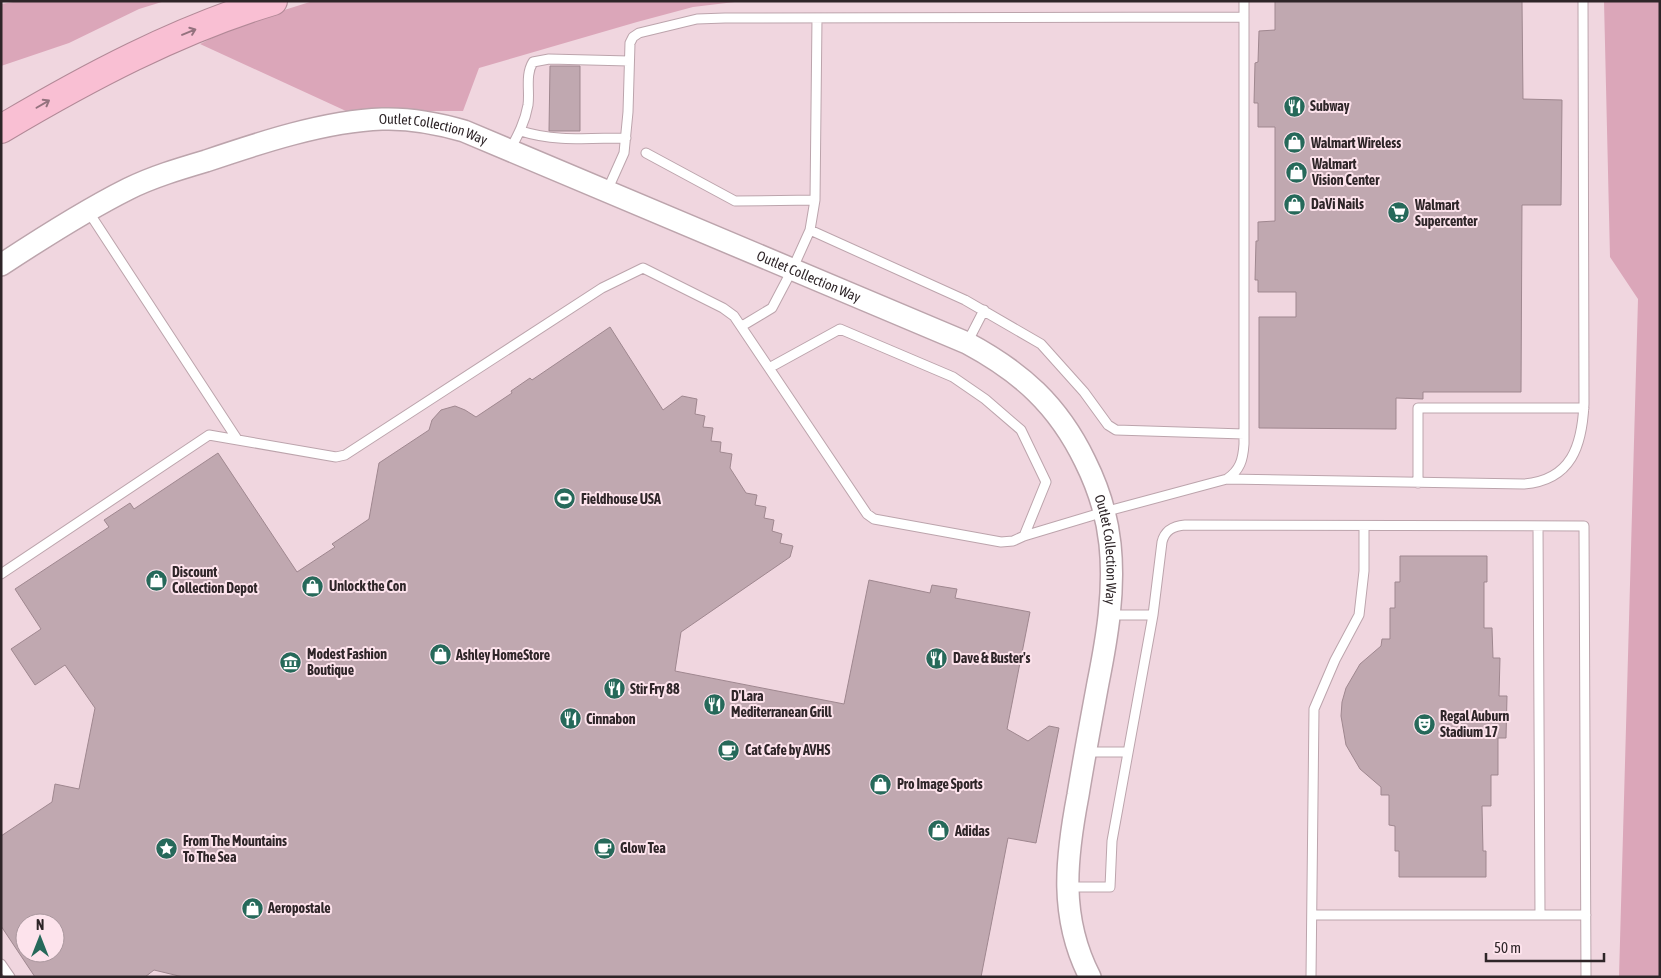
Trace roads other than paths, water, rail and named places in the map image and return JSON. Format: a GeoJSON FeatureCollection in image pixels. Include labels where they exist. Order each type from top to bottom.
{"type":"FeatureCollection","features":[{"type":"Feature","properties":{"kind":"highway"},"geometry":{"type":"LineString","coordinates":[[1,129],[62,93],[121,63],[181,35],[273,1]]}},
{"type":"Feature","properties":{"kind":"street","name":"Outlet Collection Way"},"geometry":{"type":"LineString","coordinates":[[1,265],[39,240],[127,190],[166,174],[229,153],[295,134],[343,124],[382,119],[435,123],[464,131],[510,150],[967,343],[996,358],[1018,376],[1064,422],[1092,476],[1108,530],[1111,560],[1107,639],[1068,852],[1067,887],[1073,926],[1081,955],[1090,977]]}},
{"type":"Feature","properties":{"kind":"lane"},"geometry":{"type":"LineString","coordinates":[[1227,479],[1235,474],[1241,465],[1244,434],[1244,1]]}},
{"type":"Feature","properties":{"kind":"lane"},"geometry":{"type":"LineString","coordinates":[[1,574],[204,437],[212,435],[336,457],[345,456],[602,288],[643,268],[723,308],[734,316],[870,517],[1001,542],[1013,541],[1104,512],[1227,479],[1524,484],[1544,480],[1564,467],[1574,454],[1580,442],[1584,408],[1583,1]]}},
{"type":"Feature","properties":{"kind":"lane"},"geometry":{"type":"LineString","coordinates":[[607,191],[624,153],[628,112],[630,43],[633,37],[639,33],[697,19],[1244,17]]}},
{"type":"Feature","properties":{"kind":"lane"},"geometry":{"type":"LineString","coordinates":[[742,326],[772,308],[810,230],[815,200],[817,18]]}},
{"type":"Feature","properties":{"kind":"lane"},"geometry":{"type":"LineString","coordinates":[[510,150],[521,131],[528,104],[529,69],[533,62],[549,60],[629,61]]}},
{"type":"Feature","properties":{"kind":"lane"},"geometry":{"type":"LineString","coordinates":[[521,131],[534,135],[571,139],[626,138]]}},
{"type":"Feature","properties":{"kind":"lane"},"geometry":{"type":"LineString","coordinates":[[646,153],[735,201],[815,200]]}},
{"type":"Feature","properties":{"kind":"lane"},"geometry":{"type":"LineString","coordinates":[[88,211],[237,439]]}},
{"type":"Feature","properties":{"kind":"lane"},"geometry":{"type":"LineString","coordinates":[[810,230],[965,300],[1040,344],[1084,392],[1108,425],[1116,430],[1244,434]]}},
{"type":"Feature","properties":{"kind":"lane"},"geometry":{"type":"LineString","coordinates":[[967,343],[984,310]]}},
{"type":"Feature","properties":{"kind":"lane"},"geometry":{"type":"LineString","coordinates":[[769,368],[840,329],[953,377],[985,399],[1021,430],[1046,482],[1024,536]]}},
{"type":"Feature","properties":{"kind":"lane"},"geometry":{"type":"LineString","coordinates":[[1418,483],[1418,408],[1584,408]]}},
{"type":"Feature","properties":{"kind":"lane"},"geometry":{"type":"LineString","coordinates":[[1067,887],[1110,887],[1112,842],[1153,615],[1162,539],[1166,532],[1173,527],[1185,525],[1584,526],[1586,977]]}},
{"type":"Feature","properties":{"kind":"lane"},"geometry":{"type":"LineString","coordinates":[[1311,977],[1314,709],[1335,660],[1359,615],[1364,571],[1364,526]]}},
{"type":"Feature","properties":{"kind":"lane"},"geometry":{"type":"LineString","coordinates":[[1538,526],[1540,915]]}},
{"type":"Feature","properties":{"kind":"lane"},"geometry":{"type":"LineString","coordinates":[[1109,615],[1153,615]]}},
{"type":"Feature","properties":{"kind":"lane"},"geometry":{"type":"LineString","coordinates":[[1086,752],[1128,752]]}},
{"type":"Feature","properties":{"kind":"lane"},"geometry":{"type":"LineString","coordinates":[[1312,915],[1586,915]]}},
{"type":"Feature","properties":{"kind":"lane"},"geometry":{"type":"LineString","coordinates":[[1,964],[10,977]]}},
{"type":"Feature","properties":{"kind":"place","name":"Subway"},"geometry":{"type":"Point","coordinates":[1294,106]}},
{"type":"Feature","properties":{"kind":"place","name":"Walmart Wireless"},"geometry":{"type":"Point","coordinates":[1295,143]}},
{"type":"Feature","properties":{"kind":"place","name":"Walmart Vision Center"},"geometry":{"type":"Point","coordinates":[1296,172]}},
{"type":"Feature","properties":{"kind":"place","name":"DaVi Nails"},"geometry":{"type":"Point","coordinates":[1295,204]}},
{"type":"Feature","properties":{"kind":"place","name":"Walmart Supercenter"},"geometry":{"type":"Point","coordinates":[1399,213]}},
{"type":"Feature","properties":{"kind":"place","name":"Fieldhouse USA"},"geometry":{"type":"Point","coordinates":[565,499]}},
{"type":"Feature","properties":{"kind":"place","name":"Discount Collection Depot"},"geometry":{"type":"Point","coordinates":[156,580]}},
{"type":"Feature","properties":{"kind":"place","name":"Unlock the Con"},"geometry":{"type":"Point","coordinates":[313,586]}},
{"type":"Feature","properties":{"kind":"place","name":"Ashley HomeStore"},"geometry":{"type":"Point","coordinates":[440,655]}},
{"type":"Feature","properties":{"kind":"place","name":"Dave & Buster's"},"geometry":{"type":"Point","coordinates":[937,658]}},
{"type":"Feature","properties":{"kind":"place","name":"Modest Fashion Boutique"},"geometry":{"type":"Point","coordinates":[291,662]}},
{"type":"Feature","properties":{"kind":"place","name":"Stir Fry 88"},"geometry":{"type":"Point","coordinates":[614,689]}},
{"type":"Feature","properties":{"kind":"place","name":"D'Lara Mediterranean Grill"},"geometry":{"type":"Point","coordinates":[715,704]}},
{"type":"Feature","properties":{"kind":"place","name":"Cinnabon"},"geometry":{"type":"Point","coordinates":[570,719]}},
{"type":"Feature","properties":{"kind":"place","name":"Regal Auburn Stadium 17"},"geometry":{"type":"Point","coordinates":[1424,724]}},
{"type":"Feature","properties":{"kind":"place","name":"Cat Cafe by AVHS"},"geometry":{"type":"Point","coordinates":[729,750]}},
{"type":"Feature","properties":{"kind":"place","name":"Pro Image Sports"},"geometry":{"type":"Point","coordinates":[881,784]}},
{"type":"Feature","properties":{"kind":"place","name":"Adidas"},"geometry":{"type":"Point","coordinates":[939,831]}},
{"type":"Feature","properties":{"kind":"place","name":"Glow Tea"},"geometry":{"type":"Point","coordinates":[604,848]}},
{"type":"Feature","properties":{"kind":"place","name":"From The Mountains To The Sea"},"geometry":{"type":"Point","coordinates":[167,849]}},
{"type":"Feature","properties":{"kind":"place","name":"Aeropostale"},"geometry":{"type":"Point","coordinates":[252,908]}}]}
